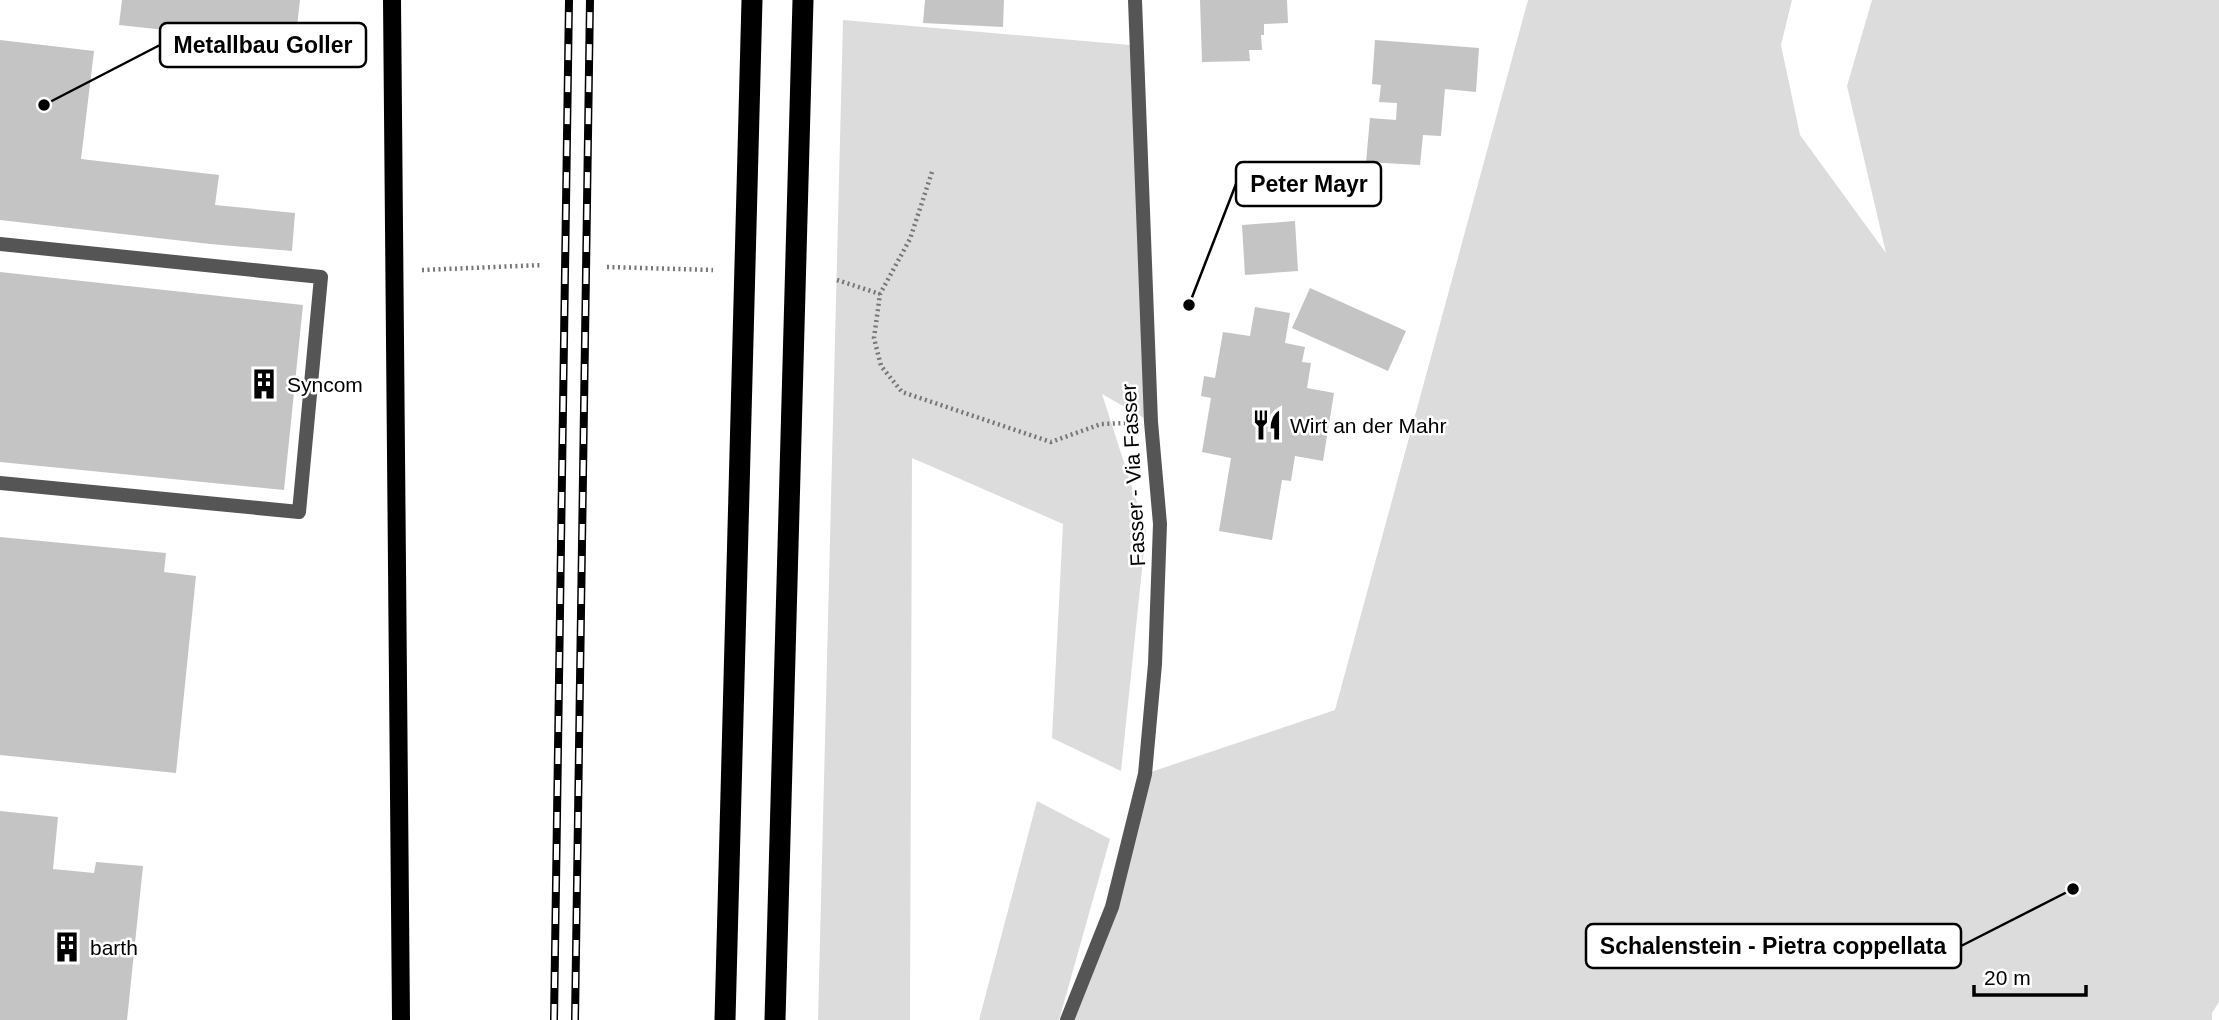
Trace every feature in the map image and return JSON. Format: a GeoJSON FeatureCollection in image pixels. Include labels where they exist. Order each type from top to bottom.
{"type":"FeatureCollection","features":[{"type":"Feature","properties":{"kind":"highway"},"geometry":{"type":"LineString","coordinates":[[725,1020],[752,0]]}},
{"type":"Feature","properties":{"kind":"highway"},"geometry":{"type":"LineString","coordinates":[[775,1020],[803,0]]}},
{"type":"Feature","properties":{"kind":"main road"},"geometry":{"type":"LineString","coordinates":[[392,0],[401,1020]]}},
{"type":"Feature","properties":{"kind":"street","name":"Fasser - Via Fasser"},"geometry":{"type":"LineString","coordinates":[[1067,1020],[1112,907],[1145,774],[1155,664],[1160,524],[1151,422],[1135,0]]}},
{"type":"Feature","properties":{"kind":"street"},"geometry":{"type":"LineString","coordinates":[[0,244],[321,276],[299,512],[0,483]]}},
{"type":"Feature","properties":{"kind":"path"},"geometry":{"type":"LineString","coordinates":[[932,172],[910,239],[880,294],[874,338],[881,366],[902,391],[1051,442],[1101,424],[1151,422]]}},
{"type":"Feature","properties":{"kind":"path"},"geometry":{"type":"LineString","coordinates":[[394,271],[543,265]]}},
{"type":"Feature","properties":{"kind":"path"},"geometry":{"type":"LineString","coordinates":[[607,267],[713,270]]}},
{"type":"Feature","properties":{"kind":"path"},"geometry":{"type":"LineString","coordinates":[[837,280],[880,294]]}},
{"type":"Feature","properties":{"kind":"shaded area"},"geometry":{"type":"Polygon","coordinates":[[[1528,0],[1792,0],[1781,45],[1800,135],[1886,253],[1847,86],[1872,0],[2219,0],[2219,1002],[2212,1013],[2212,1020],[1067,1020],[1112,907],[1145,774],[1335,710],[1528,0]]]}},
{"type":"Feature","properties":{"kind":"shaded area"},"geometry":{"type":"Polygon","coordinates":[[[843,20],[1130,45],[1151,422],[1102,394],[1146,531],[1121,771],[1052,738],[1063,524],[912,458],[910,1020],[818,1020],[843,20]]]}},
{"type":"Feature","properties":{"kind":"shaded area"},"geometry":{"type":"Polygon","coordinates":[[[1037,801],[1110,839],[1059,1020],[979,1020],[1037,801]]]}},
{"type":"Feature","properties":{"kind":"building"},"geometry":{"type":"Polygon","coordinates":[[[122,0],[300,0],[295,44],[119,25],[122,0]]]}},
{"type":"Feature","properties":{"kind":"building"},"geometry":{"type":"Polygon","coordinates":[[[925,0],[1004,0],[1003,27],[923,23],[925,0]]]}},
{"type":"Feature","properties":{"kind":"building"},"geometry":{"type":"Polygon","coordinates":[[[1200,0],[1287,0],[1288,23],[1264,24],[1264,35],[1261,35],[1262,50],[1249,50],[1250,61],[1202,62],[1200,0]]]}},
{"type":"Feature","properties":{"kind":"building"},"geometry":{"type":"Polygon","coordinates":[[[0,40],[94,51],[81,159],[219,175],[215,205],[295,213],[292,251],[0,220],[0,40]]]}},
{"type":"Feature","properties":{"kind":"building"},"geometry":{"type":"Polygon","coordinates":[[[1375,40],[1479,48],[1476,92],[1445,89],[1441,136],[1423,135],[1420,165],[1366,162],[1370,118],[1396,120],[1397,103],[1379,102],[1381,85],[1372,84],[1375,40]]]}},
{"type":"Feature","properties":{"kind":"building"},"geometry":{"type":"Polygon","coordinates":[[[1295,221],[1298,271],[1245,275],[1242,225],[1295,221]]]}},
{"type":"Feature","properties":{"kind":"building","name":"Syncom"},"geometry":{"type":"Polygon","coordinates":[[[0,272],[303,305],[284,490],[0,462],[0,272]]]}},
{"type":"Feature","properties":{"kind":"building"},"geometry":{"type":"Polygon","coordinates":[[[1310,288],[1406,331],[1388,371],[1292,328],[1310,288]]]}},
{"type":"Feature","properties":{"kind":"building","name":"Wirt an der Mahr"},"geometry":{"type":"Polygon","coordinates":[[[1255,307],[1290,313],[1285,343],[1305,347],[1302,362],[1311,363],[1307,388],[1334,393],[1323,461],[1295,456],[1291,481],[1282,480],[1272,540],[1219,531],[1231,458],[1202,452],[1211,398],[1201,396],[1204,376],[1215,378],[1223,332],[1250,336],[1255,307]]]}},
{"type":"Feature","properties":{"kind":"building"},"geometry":{"type":"Polygon","coordinates":[[[0,537],[166,553],[164,572],[196,576],[176,773],[0,755],[0,537]]]}},
{"type":"Feature","properties":{"kind":"building","name":"barth"},"geometry":{"type":"Polygon","coordinates":[[[0,811],[58,817],[53,869],[94,873],[96,862],[143,866],[127,1020],[0,1020],[0,811]]]}},
{"type":"Feature","properties":{"kind":"railway"},"geometry":{"type":"LineString","coordinates":[[554,1020],[569,0]]}},
{"type":"Feature","properties":{"kind":"railway"},"geometry":{"type":"LineString","coordinates":[[575,1020],[590,0]]}},
{"type":"Feature","properties":{"kind":"place","name":"Metallbau Goller"},"geometry":{"type":"Point","coordinates":[44,105]}},
{"type":"Feature","properties":{"kind":"place","name":"Peter Mayr"},"geometry":{"type":"Point","coordinates":[1189,305]}},
{"type":"Feature","properties":{"kind":"place","name":"Syncom"},"geometry":{"type":"Point","coordinates":[264,384]}},
{"type":"Feature","properties":{"kind":"place","name":"Wirt an der Mahr"},"geometry":{"type":"Point","coordinates":[1267,425]}},
{"type":"Feature","properties":{"kind":"place","name":"Schalenstein - Pietra coppellata"},"geometry":{"type":"Point","coordinates":[2073,889]}},
{"type":"Feature","properties":{"kind":"place","name":"barth"},"geometry":{"type":"Point","coordinates":[67,947]}}]}
